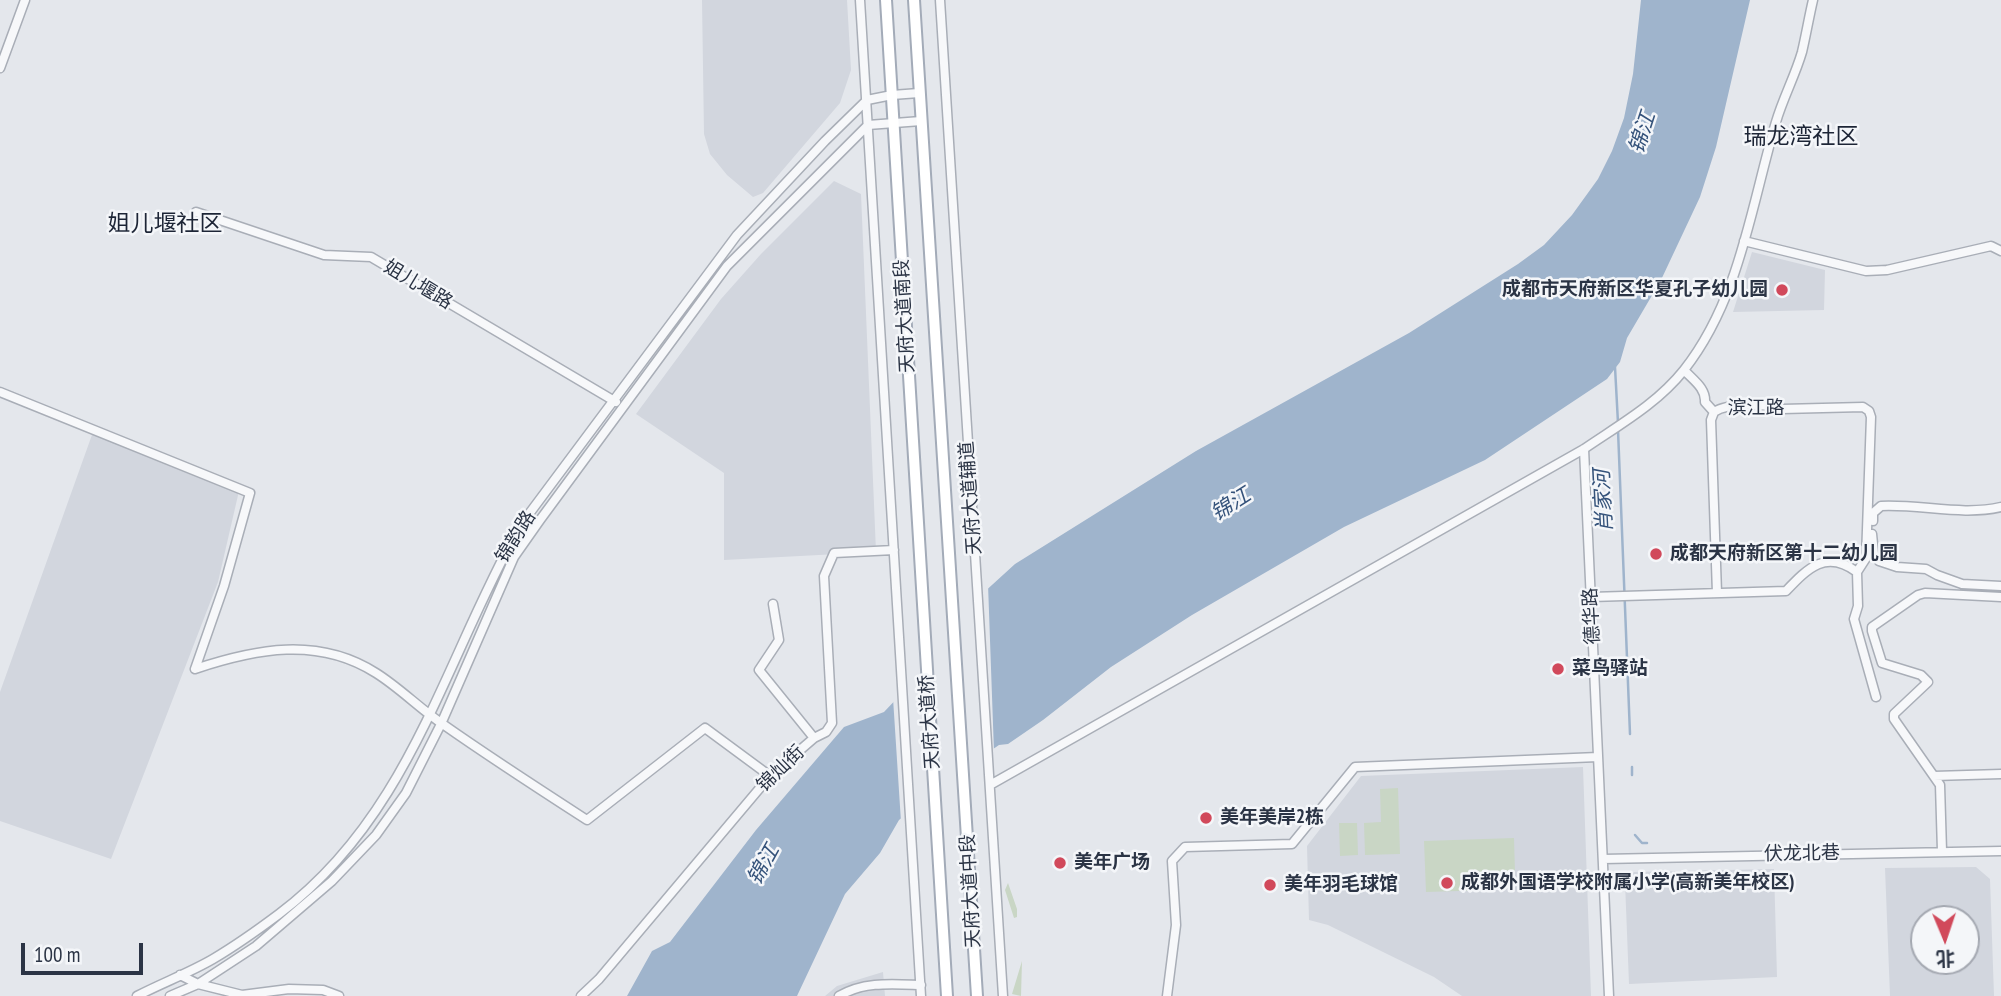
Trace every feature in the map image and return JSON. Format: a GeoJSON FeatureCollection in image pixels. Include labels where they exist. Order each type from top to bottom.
{"type":"FeatureCollection","features":[{"type":"Feature","properties":{"kind":"main road","name":"天府大道南段"},"geometry":{"type":"LineString","coordinates":[[886,0],[925,632]]}},
{"type":"Feature","properties":{"kind":"main road","name":"天府大道南段"},"geometry":{"type":"LineString","coordinates":[[914,0],[964,787]]}},
{"type":"Feature","properties":{"kind":"main road","name":"天府大道桥"},"geometry":{"type":"LineString","coordinates":[[925,632],[936,811]]}},
{"type":"Feature","properties":{"kind":"main road","name":"天府大道中段"},"geometry":{"type":"LineString","coordinates":[[964,787],[977,996]]}},
{"type":"Feature","properties":{"kind":"main road","name":"天府大道中段"},"geometry":{"type":"LineString","coordinates":[[936,811],[947,996]]}},
{"type":"Feature","properties":{"kind":"street"},"geometry":{"type":"LineString","coordinates":[[0,68],[24,0]]}},
{"type":"Feature","properties":{"kind":"street"},"geometry":{"type":"LineString","coordinates":[[860,0],[921,996]]}},
{"type":"Feature","properties":{"kind":"street","name":"天府大道辅道"},"geometry":{"type":"LineString","coordinates":[[940,0],[1003,996]]}},
{"type":"Feature","properties":{"kind":"street"},"geometry":{"type":"LineString","coordinates":[[990,785],[1584,449],[1647,406],[1684,370],[1719,313],[1744,241],[1776,122],[1801,54],[1813,0]]}},
{"type":"Feature","properties":{"kind":"street"},"geometry":{"type":"LineString","coordinates":[[867,100],[919,93]]}},
{"type":"Feature","properties":{"kind":"street","name":"锦韵路"},"geometry":{"type":"LineString","coordinates":[[137,996],[214,958],[279,914],[315,883],[358,836],[389,793],[431,715],[494,573],[520,526],[724,251],[825,141],[867,100]]}},
{"type":"Feature","properties":{"kind":"street"},"geometry":{"type":"LineString","coordinates":[[868,125],[921,121]]}},
{"type":"Feature","properties":{"kind":"street","name":"锦韵路"},"geometry":{"type":"LineString","coordinates":[[170,996],[198,984],[256,946],[301,910],[376,835],[406,793],[441,724],[513,557],[727,266],[868,125]]}},
{"type":"Feature","properties":{"kind":"street","name":"姐儿堰路"},"geometry":{"type":"LineString","coordinates":[[196,212],[324,255],[371,257],[622,406]]}},
{"type":"Feature","properties":{"kind":"street"},"geometry":{"type":"LineString","coordinates":[[1744,241],[1866,271],[1887,270],[1992,246],[2001,251]]}},
{"type":"Feature","properties":{"kind":"street","name":"滨江路"},"geometry":{"type":"LineString","coordinates":[[1684,370],[1706,394],[1705,402],[1714,412],[1722,407],[1770,405],[1782,409],[1863,407],[1869,411],[1871,417],[1866,558],[1857,572],[1858,606],[1854,619],[1876,698]]}},
{"type":"Feature","properties":{"kind":"street"},"geometry":{"type":"LineString","coordinates":[[0,392],[250,493],[224,586],[195,670],[248,653],[274,649],[327,652],[353,661],[373,671],[441,724],[587,820],[705,728],[770,776]]}},
{"type":"Feature","properties":{"kind":"street"},"geometry":{"type":"LineString","coordinates":[[1714,412],[1711,420],[1717,593]]}},
{"type":"Feature","properties":{"kind":"street","name":"德华路"},"geometry":{"type":"LineString","coordinates":[[1584,449],[1609,996]]}},
{"type":"Feature","properties":{"kind":"street"},"geometry":{"type":"LineString","coordinates":[[2001,507],[1958,510],[1881,506],[1873,513],[1872,541],[1874,554],[1879,561],[1897,567],[1926,569],[1962,584],[2001,586]]}},
{"type":"Feature","properties":{"kind":"street","name":"锦灿街"},"geometry":{"type":"LineString","coordinates":[[581,996],[599,979],[770,776],[814,738],[826,732],[832,723],[824,576],[827,567],[834,552],[894,550]]}},
{"type":"Feature","properties":{"kind":"street"},"geometry":{"type":"LineString","coordinates":[[1591,597],[1786,591],[1816,563],[1844,563],[1857,572]]}},
{"type":"Feature","properties":{"kind":"street"},"geometry":{"type":"LineString","coordinates":[[1940,785],[1894,719],[1894,714],[1928,682],[1921,675],[1882,663],[1872,627],[1925,593],[2001,597]]}},
{"type":"Feature","properties":{"kind":"street"},"geometry":{"type":"LineString","coordinates":[[774,604],[779,640],[759,670],[814,738]]}},
{"type":"Feature","properties":{"kind":"street"},"geometry":{"type":"LineString","coordinates":[[1167,996],[1176,925],[1172,861],[1185,846],[1293,844],[1355,767],[1598,757]]}},
{"type":"Feature","properties":{"kind":"street"},"geometry":{"type":"LineString","coordinates":[[1934,776],[2001,774]]}},
{"type":"Feature","properties":{"kind":"street"},"geometry":{"type":"LineString","coordinates":[[1942,852],[1940,785],[1945,775]]}},
{"type":"Feature","properties":{"kind":"street","name":"伏龙北巷"},"geometry":{"type":"LineString","coordinates":[[1603,859],[2001,851]]}},
{"type":"Feature","properties":{"kind":"street"},"geometry":{"type":"LineString","coordinates":[[180,975],[198,984],[242,995],[289,989],[323,990],[339,996]]}},
{"type":"Feature","properties":{"kind":"street"},"geometry":{"type":"LineString","coordinates":[[839,996],[879,983],[921,985]]}},
{"type":"Feature","properties":{"kind":"shaded area"},"geometry":{"type":"Polygon","coordinates":[[[702,0],[847,0],[851,70],[840,103],[763,193],[753,197],[727,175],[710,154],[704,134],[702,0]]]}},
{"type":"Feature","properties":{"kind":"shaded area"},"geometry":{"type":"Polygon","coordinates":[[[834,181],[861,194],[876,552],[724,560],[724,473],[636,414],[721,299],[761,254],[834,181]]]}},
{"type":"Feature","properties":{"kind":"shaded area","name":"成都市天府新区华夏孔子幼儿园"},"geometry":{"type":"Polygon","coordinates":[[[1752,252],[1825,270],[1824,310],[1733,312],[1752,252]]]}},
{"type":"Feature","properties":{"kind":"shaded area"},"geometry":{"type":"Polygon","coordinates":[[[93,432],[239,491],[218,582],[111,859],[0,821],[0,692],[93,432]]]}},
{"type":"Feature","properties":{"kind":"shaded area","name":"成都外国语学校附属小学(高新美年校区)"},"geometry":{"type":"Polygon","coordinates":[[[1583,767],[1591,996],[1462,996],[1434,977],[1328,925],[1309,920],[1307,846],[1361,776],[1583,767]]]}},
{"type":"Feature","properties":{"kind":"shaded area"},"geometry":{"type":"Polygon","coordinates":[[[1976,867],[1990,879],[1994,996],[1890,996],[1885,868],[1976,867]]]}},
{"type":"Feature","properties":{"kind":"shaded area"},"geometry":{"type":"Polygon","coordinates":[[[1774,869],[1777,977],[1629,984],[1625,882],[1634,872],[1774,869]]]}},
{"type":"Feature","properties":{"kind":"shaded area"},"geometry":{"type":"Polygon","coordinates":[[[883,972],[885,996],[825,996],[837,986],[883,972]]]}},
{"type":"Feature","properties":{"kind":"green space"},"geometry":{"type":"Polygon","coordinates":[[[1398,788],[1400,854],[1365,855],[1364,823],[1381,822],[1380,789],[1398,788]]]}},
{"type":"Feature","properties":{"kind":"green space"},"geometry":{"type":"Polygon","coordinates":[[[1339,823],[1357,823],[1358,855],[1340,856],[1339,823]]]}},
{"type":"Feature","properties":{"kind":"green space"},"geometry":{"type":"Polygon","coordinates":[[[1514,838],[1515,873],[1499,874],[1492,890],[1426,892],[1424,841],[1514,838]]]}},
{"type":"Feature","properties":{"kind":"green space"},"geometry":{"type":"Polygon","coordinates":[[[1008,883],[1017,909],[1017,917],[1014,918],[1005,890],[1008,883]]]}},
{"type":"Feature","properties":{"kind":"green space"},"geometry":{"type":"Polygon","coordinates":[[[1022,961],[1021,996],[1012,994],[1022,961]]]}},
{"type":"Feature","properties":{"kind":"water","name":"锦江"},"geometry":{"type":"Polygon","coordinates":[[[1641,0],[1750,0],[1716,147],[1700,197],[1661,280],[1627,338],[1620,362],[1607,379],[1485,460],[1344,527],[1192,615],[1111,667],[1008,744],[999,745],[949,779],[899,820],[880,853],[845,894],[797,996],[627,996],[652,951],[670,942],[756,830],[844,727],[884,712],[940,653],[981,595],[1015,564],[1196,451],[1409,333],[1544,245],[1572,215],[1598,179],[1612,151],[1624,118],[1633,74],[1641,0]]]}},
{"type":"Feature","properties":{"kind":"pier"},"geometry":{"type":"Polygon","coordinates":[[[988,584],[994,752],[901,822],[893,698],[938,650],[962,612],[988,584]]]}},
{"type":"Feature","properties":{"kind":"waterway","name":"肖家河"},"geometry":{"type":"LineString","coordinates":[[1615,367],[1618,423]]}},
{"type":"Feature","properties":{"kind":"waterway","name":"肖家河"},"geometry":{"type":"LineString","coordinates":[[1618,430],[1630,734]]}},
{"type":"Feature","properties":{"kind":"waterway","name":"肖家河"},"geometry":{"type":"LineString","coordinates":[[1632,767],[1632,775]]}},
{"type":"Feature","properties":{"kind":"waterway","name":"肖家河"},"geometry":{"type":"LineString","coordinates":[[1635,835],[1642,843],[1647,843]]}},
{"type":"Feature","properties":{"kind":"place","name":"成都市天府新区华夏孔子幼儿园"},"geometry":{"type":"Point","coordinates":[1782,290]}},
{"type":"Feature","properties":{"kind":"place","name":"成都天府新区第十二幼儿园"},"geometry":{"type":"Point","coordinates":[1656,554]}},
{"type":"Feature","properties":{"kind":"place","name":"菜鸟驿站"},"geometry":{"type":"Point","coordinates":[1558,669]}},
{"type":"Feature","properties":{"kind":"place","name":"美年美岸2栋"},"geometry":{"type":"Point","coordinates":[1206,818]}},
{"type":"Feature","properties":{"kind":"place","name":"美年广场"},"geometry":{"type":"Point","coordinates":[1060,863]}},
{"type":"Feature","properties":{"kind":"place","name":"成都外国语学校附属小学(高新美年校区)"},"geometry":{"type":"Point","coordinates":[1447,883]}},
{"type":"Feature","properties":{"kind":"place","name":"美年羽毛球馆"},"geometry":{"type":"Point","coordinates":[1270,885]}},
{"type":"Feature","properties":{"kind":"district","name":"瑞龙湾社区"},"geometry":{"type":"Point","coordinates":[1801,137]}},
{"type":"Feature","properties":{"kind":"district","name":"姐儿堰社区"},"geometry":{"type":"Point","coordinates":[165,224]}}]}
